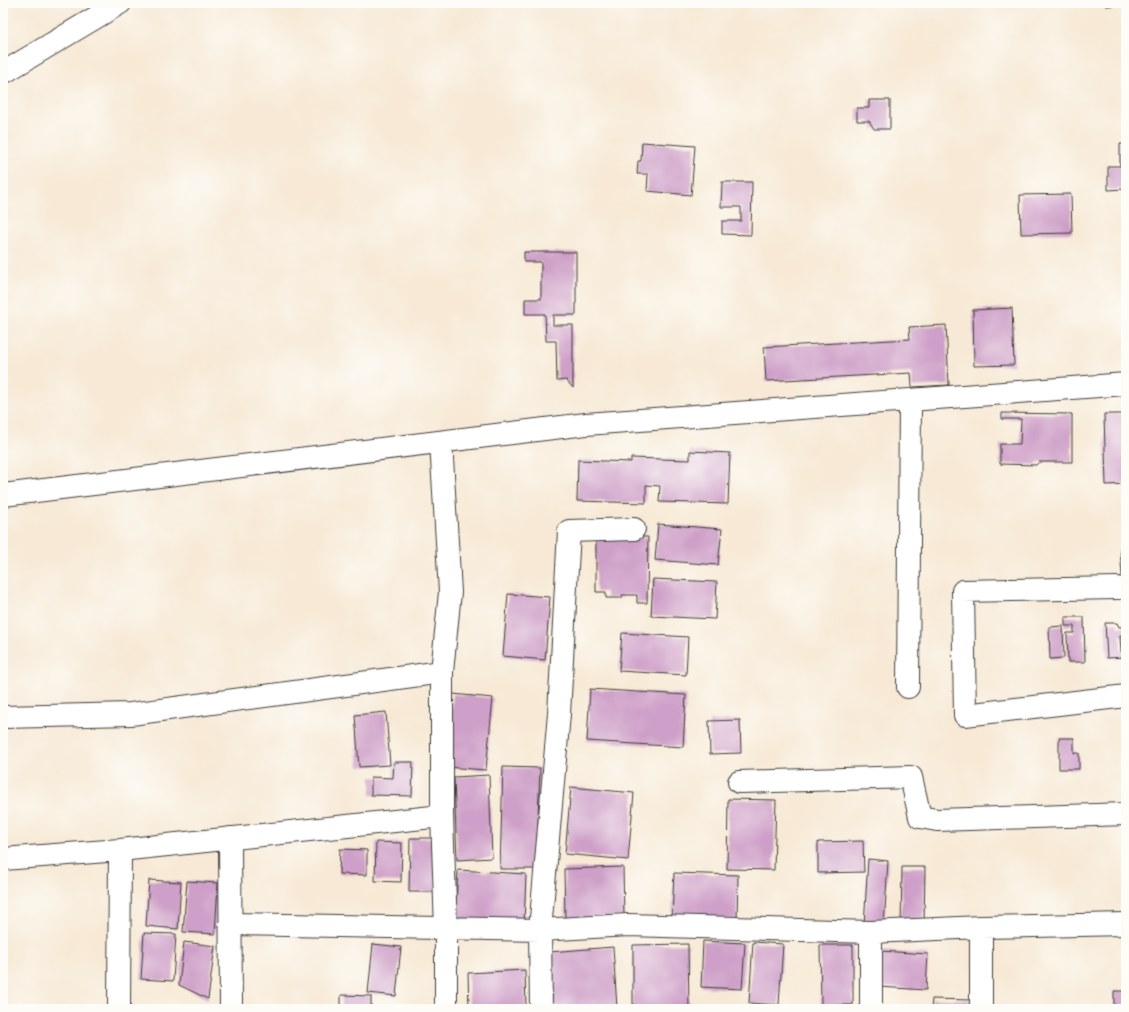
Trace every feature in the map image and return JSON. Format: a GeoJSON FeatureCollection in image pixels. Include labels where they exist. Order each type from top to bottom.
{"type":"FeatureCollection","features":[{"type":"Feature","properties":{"kind":"street"},"geometry":{"type":"LineString","coordinates":[[3,73],[120,3]]}},
{"type":"Feature","properties":{"kind":"street"},"geometry":{"type":"LineString","coordinates":[[3,496],[586,424],[1126,384]]}},
{"type":"Feature","properties":{"kind":"street"},"geometry":{"type":"LineString","coordinates":[[908,687],[910,400]]}},
{"type":"Feature","properties":{"kind":"street"},"geometry":{"type":"LineString","coordinates":[[441,442],[450,592],[442,672],[442,816],[446,929],[446,1009]]}},
{"type":"Feature","properties":{"kind":"street"},"geometry":{"type":"LineString","coordinates":[[541,1009],[540,930],[559,714],[570,531],[634,529]]}},
{"type":"Feature","properties":{"kind":"street"},"geometry":{"type":"LineString","coordinates":[[1118,588],[963,591],[965,715],[1126,696]]}},
{"type":"Feature","properties":{"kind":"street"},"geometry":{"type":"LineString","coordinates":[[3,717],[131,714],[442,672]]}},
{"type":"Feature","properties":{"kind":"street"},"geometry":{"type":"LineString","coordinates":[[739,782],[911,777],[920,817],[937,820],[1126,814]]}},
{"type":"Feature","properties":{"kind":"street"},"geometry":{"type":"LineString","coordinates":[[3,860],[120,850],[442,816]]}},
{"type":"Feature","properties":{"kind":"street"},"geometry":{"type":"LineString","coordinates":[[230,838],[231,1009]]}},
{"type":"Feature","properties":{"kind":"street"},"geometry":{"type":"LineString","coordinates":[[119,1009],[120,850]]}},
{"type":"Feature","properties":{"kind":"street"},"geometry":{"type":"LineString","coordinates":[[230,924],[540,930],[628,925],[871,932],[981,927],[1126,924]]}},
{"type":"Feature","properties":{"kind":"street"},"geometry":{"type":"LineString","coordinates":[[981,927],[981,1009]]}},
{"type":"Feature","properties":{"kind":"street"},"geometry":{"type":"LineString","coordinates":[[871,932],[871,1009]]}},
{"type":"Feature","properties":{"kind":"building"},"geometry":{"type":"Polygon","coordinates":[[[1106,3],[1126,3],[1126,5],[1106,6],[1106,3]]]}},
{"type":"Feature","properties":{"kind":"building"},"geometry":{"type":"Polygon","coordinates":[[[869,100],[890,100],[890,129],[874,129],[869,121],[857,121],[857,108],[869,108],[869,100]]]}},
{"type":"Feature","properties":{"kind":"building"},"geometry":{"type":"Polygon","coordinates":[[[642,142],[695,146],[691,195],[647,191],[648,174],[637,174],[638,161],[641,161],[642,142]]]}},
{"type":"Feature","properties":{"kind":"building"},"geometry":{"type":"Polygon","coordinates":[[[1120,144],[1126,144],[1126,189],[1108,190],[1108,166],[1120,166],[1120,144]]]}},
{"type":"Feature","properties":{"kind":"building"},"geometry":{"type":"Polygon","coordinates":[[[722,182],[752,182],[751,235],[722,234],[722,221],[741,221],[741,207],[721,207],[722,182]]]}},
{"type":"Feature","properties":{"kind":"building"},"geometry":{"type":"Polygon","coordinates":[[[1071,194],[1072,233],[1021,234],[1020,195],[1071,194]]]}},
{"type":"Feature","properties":{"kind":"building"},"geometry":{"type":"Polygon","coordinates":[[[524,252],[576,252],[576,315],[553,315],[553,325],[573,325],[573,388],[566,380],[557,381],[556,341],[546,341],[545,314],[525,314],[525,299],[541,299],[541,262],[524,262],[524,252]]]}},
{"type":"Feature","properties":{"kind":"building"},"geometry":{"type":"Polygon","coordinates":[[[1012,308],[1014,365],[974,366],[973,310],[1012,308]]]}},
{"type":"Feature","properties":{"kind":"building"},"geometry":{"type":"Polygon","coordinates":[[[946,325],[949,385],[912,387],[911,373],[766,381],[764,347],[910,339],[909,327],[946,325]]]}},
{"type":"Feature","properties":{"kind":"building"},"geometry":{"type":"Polygon","coordinates":[[[1002,413],[1072,414],[1072,462],[1039,462],[1036,465],[1000,464],[1000,444],[1020,444],[1021,419],[1002,419],[1002,413]]]}},
{"type":"Feature","properties":{"kind":"building"},"geometry":{"type":"Polygon","coordinates":[[[1104,414],[1126,414],[1126,484],[1106,485],[1104,414]]]}},
{"type":"Feature","properties":{"kind":"building"},"geometry":{"type":"Polygon","coordinates":[[[690,451],[730,453],[728,504],[659,502],[660,486],[646,485],[646,503],[577,501],[578,460],[631,462],[631,458],[690,460],[690,451]]]}},
{"type":"Feature","properties":{"kind":"building"},"geometry":{"type":"Polygon","coordinates":[[[658,524],[722,529],[718,565],[655,560],[658,524]]]}},
{"type":"Feature","properties":{"kind":"building"},"geometry":{"type":"Polygon","coordinates":[[[648,537],[647,603],[637,603],[637,595],[622,595],[622,598],[606,598],[606,592],[596,592],[596,539],[648,537]]]}},
{"type":"Feature","properties":{"kind":"building"},"geometry":{"type":"Polygon","coordinates":[[[1120,548],[1126,548],[1126,589],[1123,590],[1120,548]]]}},
{"type":"Feature","properties":{"kind":"building"},"geometry":{"type":"Polygon","coordinates":[[[653,579],[717,582],[715,619],[651,616],[653,579]]]}},
{"type":"Feature","properties":{"kind":"building"},"geometry":{"type":"Polygon","coordinates":[[[508,594],[550,597],[545,660],[503,656],[508,594]]]}},
{"type":"Feature","properties":{"kind":"building"},"geometry":{"type":"Polygon","coordinates":[[[1065,617],[1084,617],[1085,662],[1068,662],[1067,633],[1074,633],[1074,626],[1065,626],[1065,617]]]}},
{"type":"Feature","properties":{"kind":"building"},"geometry":{"type":"Polygon","coordinates":[[[1105,623],[1117,623],[1119,627],[1126,626],[1126,636],[1120,636],[1121,652],[1126,652],[1126,657],[1107,658],[1105,623]]]}},
{"type":"Feature","properties":{"kind":"building"},"geometry":{"type":"Polygon","coordinates":[[[1063,626],[1064,658],[1050,659],[1049,627],[1063,626]]]}},
{"type":"Feature","properties":{"kind":"building"},"geometry":{"type":"Polygon","coordinates":[[[622,633],[688,637],[686,675],[619,671],[622,633]]]}},
{"type":"Feature","properties":{"kind":"building"},"geometry":{"type":"Polygon","coordinates":[[[590,689],[686,695],[683,747],[587,741],[590,689]]]}},
{"type":"Feature","properties":{"kind":"building"},"geometry":{"type":"Polygon","coordinates":[[[453,694],[493,698],[486,770],[446,767],[453,694]]]}},
{"type":"Feature","properties":{"kind":"building"},"geometry":{"type":"Polygon","coordinates":[[[386,712],[390,765],[359,767],[355,715],[386,712]]]}},
{"type":"Feature","properties":{"kind":"building"},"geometry":{"type":"Polygon","coordinates":[[[740,720],[741,753],[710,754],[709,721],[740,720]]]}},
{"type":"Feature","properties":{"kind":"building"},"geometry":{"type":"Polygon","coordinates":[[[1059,738],[1074,738],[1074,753],[1079,753],[1079,769],[1059,769],[1059,738]]]}},
{"type":"Feature","properties":{"kind":"building"},"geometry":{"type":"Polygon","coordinates":[[[394,762],[413,762],[412,796],[371,795],[371,777],[393,778],[394,762]]]}},
{"type":"Feature","properties":{"kind":"building"},"geometry":{"type":"Polygon","coordinates":[[[503,767],[540,768],[536,869],[500,869],[503,767]]]}},
{"type":"Feature","properties":{"kind":"building"},"geometry":{"type":"Polygon","coordinates":[[[489,775],[492,858],[457,860],[454,777],[489,775]]]}},
{"type":"Feature","properties":{"kind":"building"},"geometry":{"type":"Polygon","coordinates":[[[571,787],[634,793],[628,860],[565,854],[571,787]]]}},
{"type":"Feature","properties":{"kind":"building"},"geometry":{"type":"Polygon","coordinates":[[[728,799],[776,800],[774,870],[727,869],[728,799]]]}},
{"type":"Feature","properties":{"kind":"building"},"geometry":{"type":"Polygon","coordinates":[[[410,838],[437,838],[436,892],[409,892],[410,838]]]}},
{"type":"Feature","properties":{"kind":"building"},"geometry":{"type":"Polygon","coordinates":[[[863,841],[864,872],[818,873],[818,842],[863,841]]]}},
{"type":"Feature","properties":{"kind":"building"},"geometry":{"type":"Polygon","coordinates":[[[376,842],[402,843],[401,882],[375,881],[376,842]]]}},
{"type":"Feature","properties":{"kind":"building"},"geometry":{"type":"Polygon","coordinates":[[[340,849],[367,850],[367,875],[339,874],[340,849]]]}},
{"type":"Feature","properties":{"kind":"building"},"geometry":{"type":"Polygon","coordinates":[[[868,859],[888,861],[884,927],[864,926],[868,859]]]}},
{"type":"Feature","properties":{"kind":"building"},"geometry":{"type":"Polygon","coordinates":[[[623,867],[624,917],[565,918],[564,869],[623,867]]]}},
{"type":"Feature","properties":{"kind":"building"},"geometry":{"type":"Polygon","coordinates":[[[902,867],[925,867],[924,926],[901,926],[902,867]]]}},
{"type":"Feature","properties":{"kind":"building"},"geometry":{"type":"Polygon","coordinates":[[[458,870],[526,874],[524,925],[455,921],[458,870]]]}},
{"type":"Feature","properties":{"kind":"building"},"geometry":{"type":"Polygon","coordinates":[[[674,873],[738,875],[737,920],[672,918],[674,873]]]}},
{"type":"Feature","properties":{"kind":"building"},"geometry":{"type":"Polygon","coordinates":[[[149,880],[181,882],[178,929],[146,926],[149,880]]]}},
{"type":"Feature","properties":{"kind":"building"},"geometry":{"type":"Polygon","coordinates":[[[187,881],[218,883],[215,934],[183,932],[187,881]]]}},
{"type":"Feature","properties":{"kind":"building"},"geometry":{"type":"Polygon","coordinates":[[[144,933],[176,934],[173,981],[141,979],[144,933]]]}},
{"type":"Feature","properties":{"kind":"building"},"geometry":{"type":"Polygon","coordinates":[[[703,941],[745,943],[742,989],[701,987],[703,941]]]}},
{"type":"Feature","properties":{"kind":"building"},"geometry":{"type":"Polygon","coordinates":[[[184,942],[215,946],[208,999],[179,985],[184,942]]]}},
{"type":"Feature","properties":{"kind":"building"},"geometry":{"type":"Polygon","coordinates":[[[753,942],[783,944],[779,1005],[749,1003],[753,942]]]}},
{"type":"Feature","properties":{"kind":"building"},"geometry":{"type":"Polygon","coordinates":[[[373,944],[401,947],[396,996],[368,993],[373,944]]]}},
{"type":"Feature","properties":{"kind":"building"},"geometry":{"type":"Polygon","coordinates":[[[688,944],[689,1009],[633,1009],[633,945],[688,944]]]}},
{"type":"Feature","properties":{"kind":"building"},"geometry":{"type":"Polygon","coordinates":[[[820,945],[853,945],[853,1005],[821,1005],[820,945]]]}},
{"type":"Feature","properties":{"kind":"building"},"geometry":{"type":"Polygon","coordinates":[[[613,947],[617,1008],[553,1009],[549,952],[613,947]]]}},
{"type":"Feature","properties":{"kind":"building"},"geometry":{"type":"Polygon","coordinates":[[[881,951],[928,954],[926,990],[879,987],[881,951]]]}},
{"type":"Feature","properties":{"kind":"building"},"geometry":{"type":"Polygon","coordinates":[[[525,970],[526,1009],[469,1009],[468,973],[525,970]]]}},
{"type":"Feature","properties":{"kind":"building"},"geometry":{"type":"Polygon","coordinates":[[[1114,991],[1126,991],[1126,1009],[1114,1009],[1114,991]]]}},
{"type":"Feature","properties":{"kind":"building"},"geometry":{"type":"Polygon","coordinates":[[[341,995],[371,996],[371,1009],[341,1009],[341,995]]]}},
{"type":"Feature","properties":{"kind":"building"},"geometry":{"type":"Polygon","coordinates":[[[932,999],[971,1000],[970,1009],[931,1009],[932,999]]]}}]}
